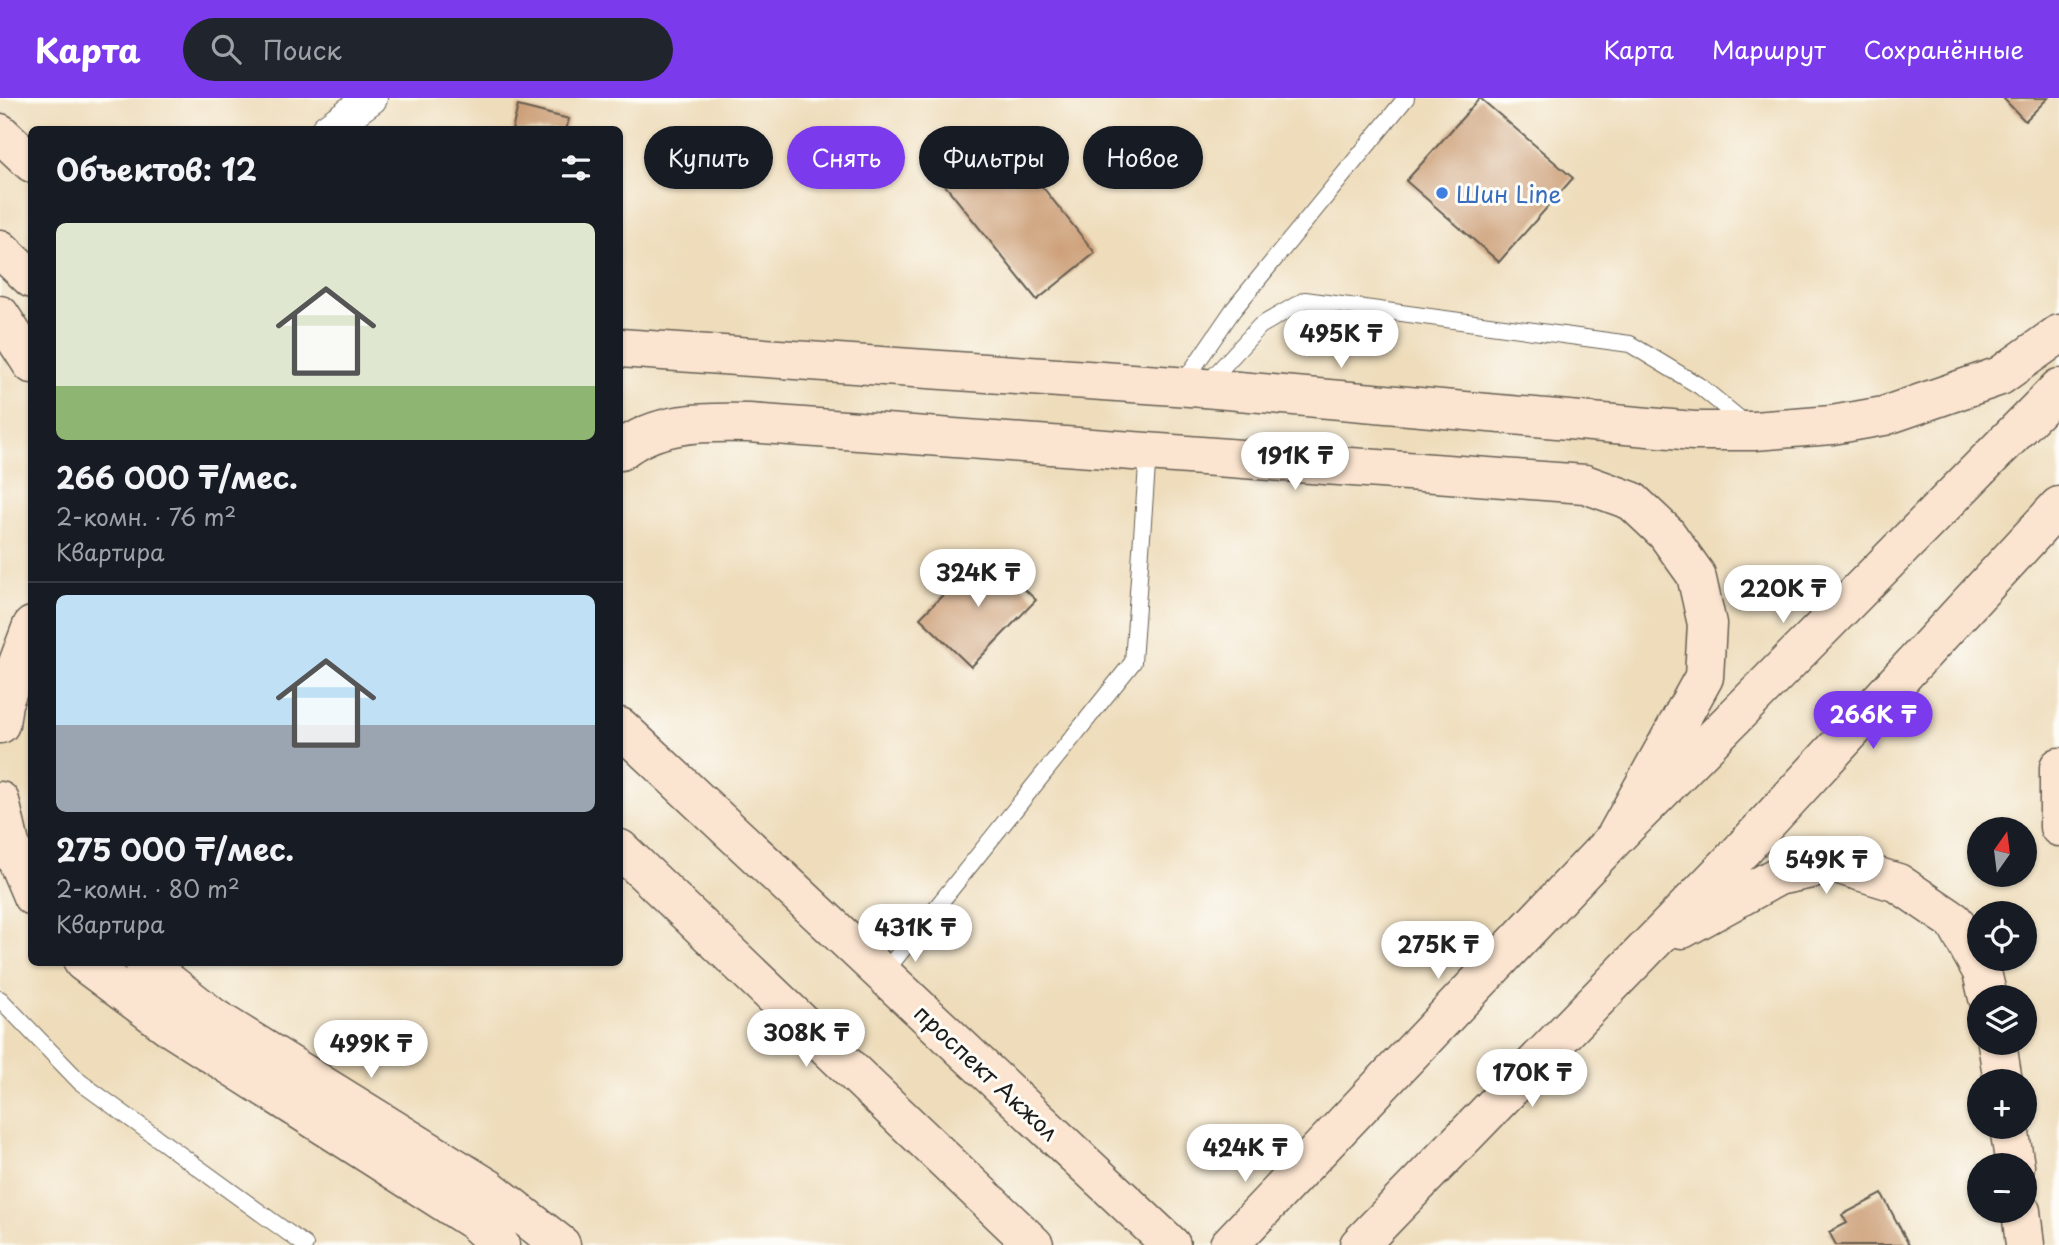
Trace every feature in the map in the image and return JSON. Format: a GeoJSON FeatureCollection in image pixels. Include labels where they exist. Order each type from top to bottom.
{"type":"FeatureCollection","features":[{"type":"Feature","properties":{"kind":"main road"},"geometry":{"type":"LineString","coordinates":[[12,142],[28,159]]}},
{"type":"Feature","properties":{"kind":"main road"},"geometry":{"type":"LineString","coordinates":[[0,248],[28,275]]}},
{"type":"Feature","properties":{"kind":"main road"},"geometry":{"type":"LineString","coordinates":[[0,315],[28,359]]}},
{"type":"Feature","properties":{"kind":"main road"},"geometry":{"type":"LineString","coordinates":[[623,348],[1191,388],[1694,431],[1754,431],[1832,425],[1884,416],[2000,376],[2059,334]]}},
{"type":"Feature","properties":{"kind":"main road"},"geometry":{"type":"LineString","coordinates":[[1229,1245],[1615,838],[2059,388]]}},
{"type":"Feature","properties":{"kind":"main road"},"geometry":{"type":"LineString","coordinates":[[623,449],[637,437],[690,422],[831,428],[1585,484],[1632,501],[1666,533],[1696,575],[1707,624],[1706,650],[1704,677],[1615,838]]}},
{"type":"Feature","properties":{"kind":"main road"},"geometry":{"type":"LineString","coordinates":[[1367,1237],[1742,849],[2059,506]]}},
{"type":"Feature","properties":{"kind":"main road"},"geometry":{"type":"LineString","coordinates":[[0,724],[3,703],[28,637]]}},
{"type":"Feature","properties":{"kind":"main road","name":"проспект Акжол"},"geometry":{"type":"LineString","coordinates":[[623,730],[1171,1245]]}},
{"type":"Feature","properties":{"kind":"main road"},"geometry":{"type":"LineString","coordinates":[[2059,767],[2059,827]]}},
{"type":"Feature","properties":{"kind":"main road"},"geometry":{"type":"LineString","coordinates":[[0,801],[10,844],[28,887]]}},
{"type":"Feature","properties":{"kind":"main road"},"geometry":{"type":"LineString","coordinates":[[623,852],[1034,1245]]}},
{"type":"Feature","properties":{"kind":"main road"},"geometry":{"type":"LineString","coordinates":[[1646,948],[1778,876],[1836,864],[1898,883],[1954,921],[1982,972],[1984,985]]}},
{"type":"Feature","properties":{"kind":"main road"},"geometry":{"type":"LineString","coordinates":[[88,966],[173,1029],[474,1221],[500,1245]]}},
{"type":"Feature","properties":{"kind":"main road"},"geometry":{"type":"LineString","coordinates":[[148,966],[214,1018],[488,1188],[561,1245]]}},
{"type":"Feature","properties":{"kind":"main road"},"geometry":{"type":"LineString","coordinates":[[2022,1223],[2025,1245]]}},
{"type":"Feature","properties":{"kind":"street"},"geometry":{"type":"LineString","coordinates":[[332,126],[371,98]]}},
{"type":"Feature","properties":{"kind":"lane"},"geometry":{"type":"LineString","coordinates":[[1191,388],[1233,310],[1406,98]]}},
{"type":"Feature","properties":{"kind":"lane"},"geometry":{"type":"LineString","coordinates":[[1191,388],[1261,326],[1305,300],[1630,344],[1700,387],[1754,431]]}},
{"type":"Feature","properties":{"kind":"lane"},"geometry":{"type":"LineString","coordinates":[[883,974],[1133,662],[1148,452]]}},
{"type":"Feature","properties":{"kind":"lane"},"geometry":{"type":"LineString","coordinates":[[0,999],[80,1082],[305,1245]]}},
{"type":"Feature","properties":{"kind":"building"},"geometry":{"type":"Polygon","coordinates":[[[1480,98],[1573,178],[1499,262],[1406,181],[1480,98]]]}},
{"type":"Feature","properties":{"kind":"building"},"geometry":{"type":"Polygon","coordinates":[[[2003,98],[2048,98],[2025,121],[2003,98]]]}},
{"type":"Feature","properties":{"kind":"building"},"geometry":{"type":"Polygon","coordinates":[[[518,106],[569,119],[567,126],[513,126],[518,106]]]}},
{"type":"Feature","properties":{"kind":"building"},"geometry":{"type":"Polygon","coordinates":[[[948,189],[1044,189],[1095,253],[1037,300],[948,189]]]}},
{"type":"Feature","properties":{"kind":"building"},"geometry":{"type":"Polygon","coordinates":[[[985,552],[1036,600],[971,667],[920,618],[985,552]]]}},
{"type":"Feature","properties":{"kind":"building"},"geometry":{"type":"Polygon","coordinates":[[[1882,1194],[1909,1245],[1836,1245],[1829,1232],[1847,1223],[1842,1215],[1882,1194]]]}},
{"type":"Feature","properties":{"kind":"place","name":"Шин Line"},"geometry":{"type":"Point","coordinates":[1442,193]}}]}
